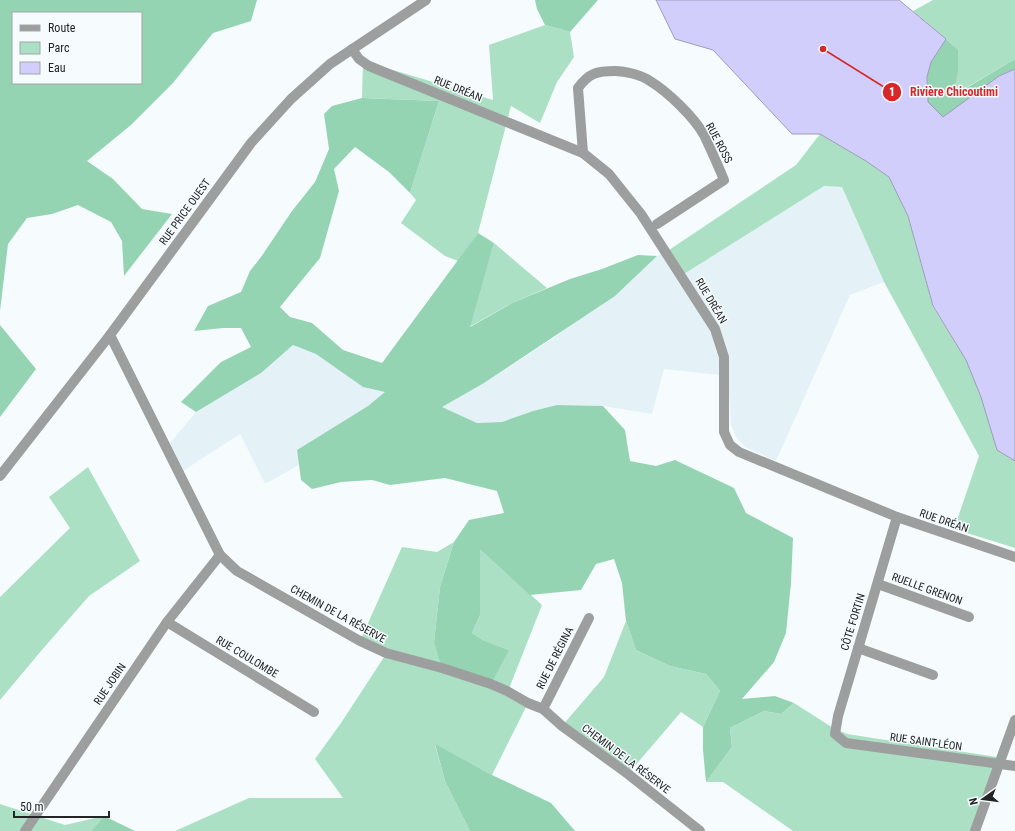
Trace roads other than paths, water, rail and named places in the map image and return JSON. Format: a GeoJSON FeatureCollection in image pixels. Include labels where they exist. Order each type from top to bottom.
{"type":"FeatureCollection","features":[{"type":"Feature","properties":{"kind":"street","name":"RUE PRICE OUEST"},"geometry":{"type":"LineString","coordinates":[[0,476],[110,335],[251,143],[291,99],[330,64],[426,0]]}},
{"type":"Feature","properties":{"kind":"street","name":"RUE DRÉAN"},"geometry":{"type":"LineString","coordinates":[[352,49],[359,59],[369,66],[583,153],[609,174],[641,214],[715,329],[724,357],[724,432],[730,445],[739,452],[897,517],[1015,557]]}},
{"type":"Feature","properties":{"kind":"street","name":"RUE ROSS"},"geometry":{"type":"LineString","coordinates":[[583,153],[578,88],[584,79],[593,74],[605,71],[623,71],[650,80],[682,106],[703,134],[724,180],[657,224]]}},
{"type":"Feature","properties":{"kind":"street","name":"CHEMIN DE LA RÉSERVE"},"geometry":{"type":"LineString","coordinates":[[110,335],[220,555],[237,571],[360,641],[386,653],[442,668],[490,684],[508,691],[528,703],[543,709],[562,726],[628,774],[700,831]]}},
{"type":"Feature","properties":{"kind":"street","name":"CÔTE FORTIN"},"geometry":{"type":"LineString","coordinates":[[835,734],[838,716],[897,517]]}},
{"type":"Feature","properties":{"kind":"street","name":"RUE JOBIN"},"geometry":{"type":"LineString","coordinates":[[25,831],[167,622],[220,555]]}},
{"type":"Feature","properties":{"kind":"street","name":"RUELLE GRENON"},"geometry":{"type":"LineString","coordinates":[[878,584],[969,617]]}},
{"type":"Feature","properties":{"kind":"street","name":"RUE DE RÉGINA"},"geometry":{"type":"LineString","coordinates":[[543,709],[589,618]]}},
{"type":"Feature","properties":{"kind":"street","name":"RUE COULOMBE"},"geometry":{"type":"LineString","coordinates":[[167,622],[314,712]]}},
{"type":"Feature","properties":{"kind":"street"},"geometry":{"type":"LineString","coordinates":[[858,648],[933,675]]}},
{"type":"Feature","properties":{"kind":"street"},"geometry":{"type":"LineString","coordinates":[[975,831],[1015,720]]}},
{"type":"Feature","properties":{"kind":"street","name":"RUE SAINT-LÉON"},"geometry":{"type":"LineString","coordinates":[[835,734],[846,743],[1015,766]]}},
{"type":"Feature","properties":{"kind":"water"},"geometry":{"type":"Polygon","coordinates":[[[656,0],[899,0],[946,39],[931,62],[927,77],[928,102],[943,117],[999,76],[1015,69],[1015,461],[997,450],[981,397],[966,360],[933,306],[908,216],[889,177],[866,161],[820,134],[792,134],[713,50],[675,39],[656,0]]]}},
{"type":"Feature","properties":{"kind":"place","name":"Rivière Chicoutimi"},"geometry":{"type":"Point","coordinates":[823,49]}}]}
